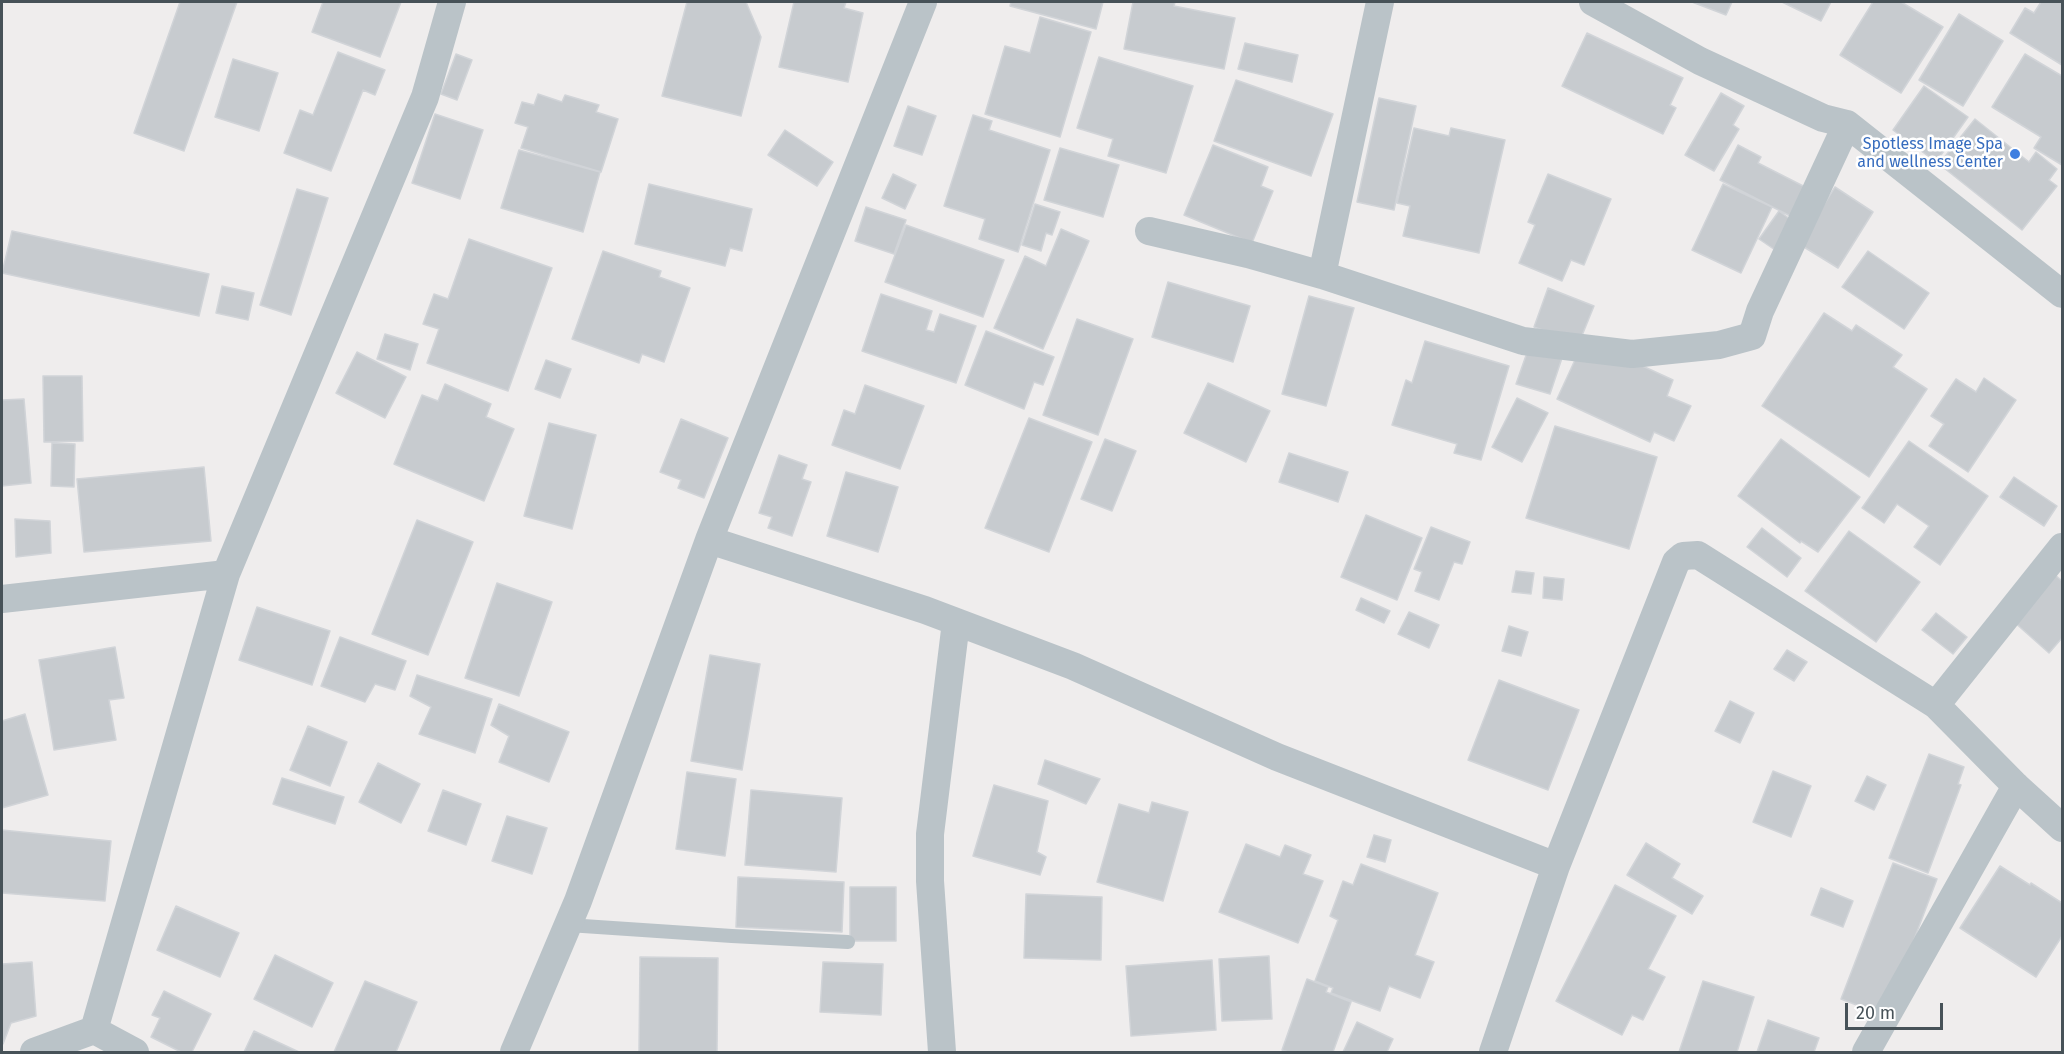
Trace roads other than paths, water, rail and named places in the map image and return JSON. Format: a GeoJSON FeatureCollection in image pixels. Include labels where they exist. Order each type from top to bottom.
{"type":"FeatureCollection","features":[{"type":"Feature","properties":{"kind":"street"},"geometry":{"type":"LineString","coordinates":[[94,1030],[226,574],[425,97],[452,2]]}},
{"type":"Feature","properties":{"kind":"street"},"geometry":{"type":"LineString","coordinates":[[514,1053],[568,925],[709,540],[923,2]]}},
{"type":"Feature","properties":{"kind":"street"},"geometry":{"type":"LineString","coordinates":[[1322,275],[1380,2]]}},
{"type":"Feature","properties":{"kind":"street"},"geometry":{"type":"LineString","coordinates":[[1593,2],[1700,61],[1824,118],[1847,124],[2062,294]]}},
{"type":"Feature","properties":{"kind":"street"},"geometry":{"type":"LineString","coordinates":[[1149,231],[1248,254],[1322,275],[1523,341],[1632,354],[1719,345],[1752,336],[1760,311],[1847,124]]}},
{"type":"Feature","properties":{"kind":"street"},"geometry":{"type":"LineString","coordinates":[[709,540],[956,622],[1073,666],[1277,757],[1556,866]]}},
{"type":"Feature","properties":{"kind":"street"},"geometry":{"type":"LineString","coordinates":[[1936,705],[2062,547]]}},
{"type":"Feature","properties":{"kind":"street"},"geometry":{"type":"LineString","coordinates":[[1493,1053],[1556,866],[1676,562],[1683,556],[1698,555],[1936,705],[2016,786],[2062,828]]}},
{"type":"Feature","properties":{"kind":"street"},"geometry":{"type":"LineString","coordinates":[[2,599],[226,574]]}},
{"type":"Feature","properties":{"kind":"street"},"geometry":{"type":"LineString","coordinates":[[942,1053],[930,881],[930,834],[956,622]]}},
{"type":"Feature","properties":{"kind":"street"},"geometry":{"type":"LineString","coordinates":[[1866,1053],[2016,786]]}},
{"type":"Feature","properties":{"kind":"street"},"geometry":{"type":"LineString","coordinates":[[34,1053],[94,1030]]}},
{"type":"Feature","properties":{"kind":"street"},"geometry":{"type":"LineString","coordinates":[[94,1030],[135,1053]]}},
{"type":"Feature","properties":{"kind":"lane"},"geometry":{"type":"LineString","coordinates":[[568,925],[848,942]]}},
{"type":"Feature","properties":{"kind":"place","name":"Spotless Image Spa and wellness Center"},"geometry":{"type":"Point","coordinates":[2015,154]}}]}
